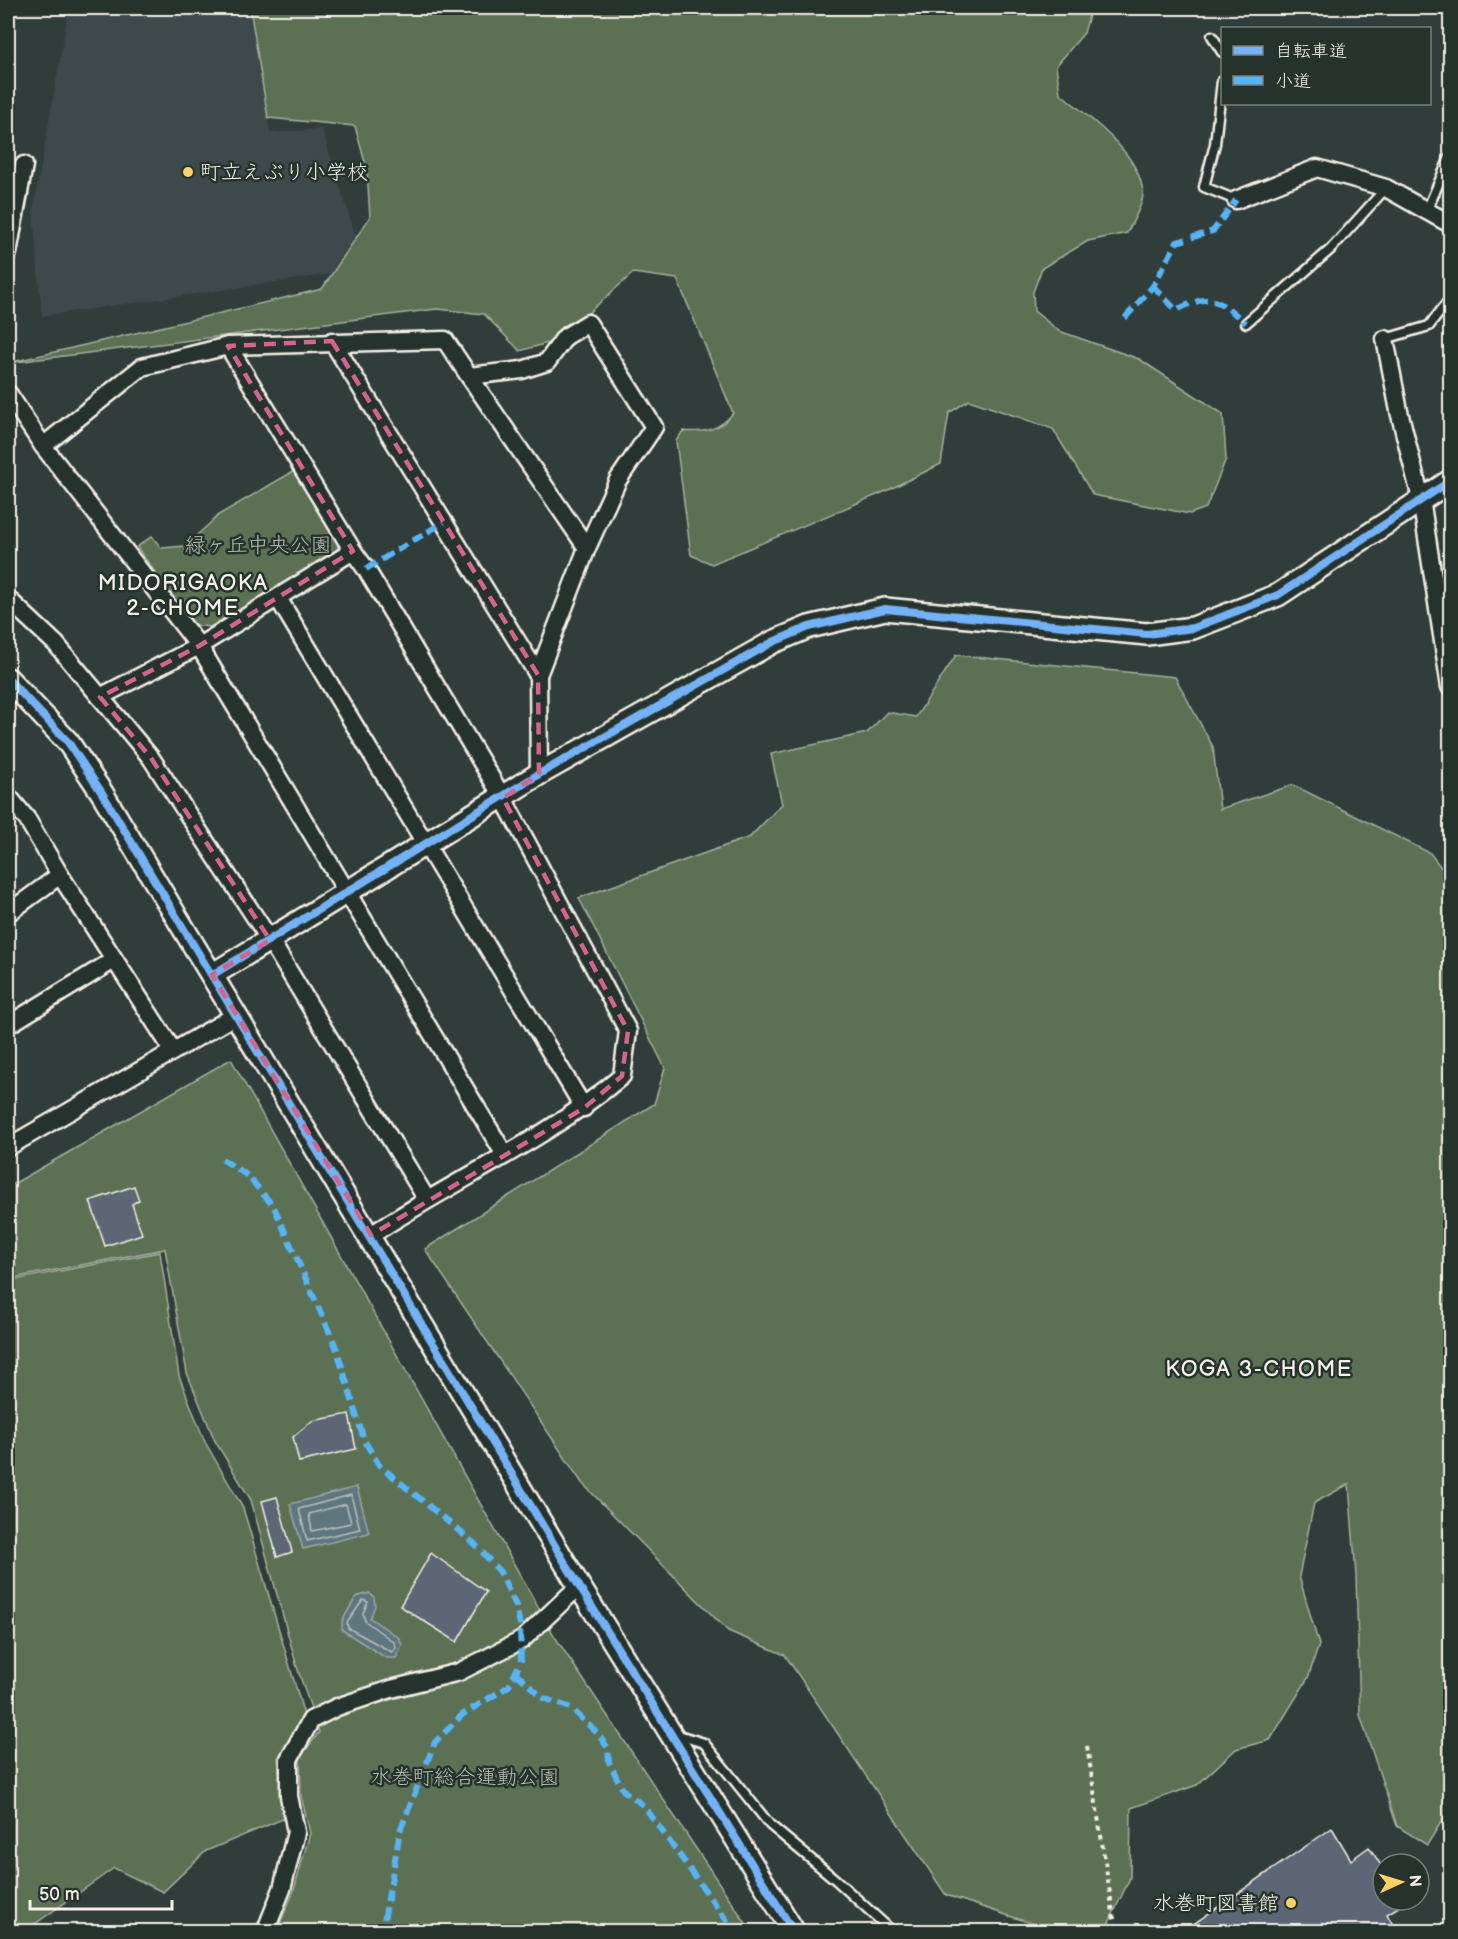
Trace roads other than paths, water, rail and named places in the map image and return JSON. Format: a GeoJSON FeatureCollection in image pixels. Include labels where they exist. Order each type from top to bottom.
{"type":"FeatureCollection","features":[{"type":"Feature","properties":{"kind":"street"},"geometry":{"type":"LineString","coordinates":[[8,253],[24,165]]}},
{"type":"Feature","properties":{"kind":"street"},"geometry":{"type":"LineString","coordinates":[[1236,200],[1317,168],[1386,188],[1450,224]]}},
{"type":"Feature","properties":{"kind":"street"},"geometry":{"type":"LineString","coordinates":[[469,376],[522,370],[547,362],[565,337],[588,323],[654,427],[618,480],[587,548],[538,675],[539,774]]}},
{"type":"Feature","properties":{"kind":"street"},"geometry":{"type":"LineString","coordinates":[[1385,339],[1399,411],[1421,499],[1450,687]]}},
{"type":"Feature","properties":{"kind":"street"},"geometry":{"type":"LineString","coordinates":[[43,446],[142,367],[228,346],[332,341],[444,340],[587,548]]}},
{"type":"Feature","properties":{"kind":"street"},"geometry":{"type":"LineString","coordinates":[[332,341],[538,675]]}},
{"type":"Feature","properties":{"kind":"street"},"geometry":{"type":"LineString","coordinates":[[228,346],[366,569],[502,798],[628,1031],[622,1076],[584,1108],[426,1198],[371,1236]]}},
{"type":"Feature","properties":{"kind":"street"},"geometry":{"type":"LineString","coordinates":[[8,393],[43,446],[199,646],[505,1155]]}},
{"type":"Feature","properties":{"kind":"street"},"geometry":{"type":"LineString","coordinates":[[212,975],[349,893],[539,774],[773,642],[809,627],[885,609],[1147,634],[1193,628],[1278,595],[1450,481]]}},
{"type":"Feature","properties":{"kind":"street"},"geometry":{"type":"LineString","coordinates":[[100,697],[199,646],[353,551]]}},
{"type":"Feature","properties":{"kind":"street"},"geometry":{"type":"LineString","coordinates":[[278,598],[584,1108]]}},
{"type":"Feature","properties":{"kind":"street"},"geometry":{"type":"LineString","coordinates":[[8,599],[56,644],[151,758],[270,940],[426,1198]]}},
{"type":"Feature","properties":{"kind":"street"},"geometry":{"type":"LineString","coordinates":[[8,680],[68,742],[102,793],[371,1236],[579,1586],[661,1714],[794,1932]]}},
{"type":"Feature","properties":{"kind":"street"},"geometry":{"type":"LineString","coordinates":[[8,796],[27,819],[60,875],[172,1049]]}},
{"type":"Feature","properties":{"kind":"street"},"geometry":{"type":"LineString","coordinates":[[8,913],[60,875]]}},
{"type":"Feature","properties":{"kind":"street"},"geometry":{"type":"LineString","coordinates":[[8,1025],[114,960]]}},
{"type":"Feature","properties":{"kind":"street"},"geometry":{"type":"LineString","coordinates":[[8,1148],[172,1049],[236,1015]]}},
{"type":"Feature","properties":{"kind":"street"},"geometry":{"type":"LineString","coordinates":[[265,1932],[282,1889],[296,1832],[289,1796],[289,1759],[311,1720],[337,1707],[391,1689],[459,1672],[522,1640],[579,1586]]}},
{"type":"Feature","properties":{"kind":"lane"},"geometry":{"type":"LineString","coordinates":[[1212,36],[1221,50]]}},
{"type":"Feature","properties":{"kind":"lane"},"geometry":{"type":"LineString","coordinates":[[1221,90],[1215,144],[1204,187],[1236,200]]}},
{"type":"Feature","properties":{"kind":"lane"},"geometry":{"type":"LineString","coordinates":[[1426,210],[1450,157]]}},
{"type":"Feature","properties":{"kind":"lane"},"geometry":{"type":"LineString","coordinates":[[1246,323],[1331,249],[1386,188]]}},
{"type":"Feature","properties":{"kind":"lane"},"geometry":{"type":"LineString","coordinates":[[1385,339],[1429,326],[1450,299]]}},
{"type":"Feature","properties":{"kind":"lane"},"geometry":{"type":"LineString","coordinates":[[661,1714],[674,1733],[704,1743],[770,1825],[836,1880],[892,1932]]}},
{"type":"Feature","properties":{"kind":"water"},"geometry":{"type":"Polygon","coordinates":[[[357,1487],[369,1533],[303,1549],[290,1504],[357,1487]]]}},
{"type":"Feature","properties":{"kind":"water"},"geometry":{"type":"Polygon","coordinates":[[[369,1593],[374,1597],[375,1606],[370,1618],[399,1638],[402,1645],[396,1658],[386,1658],[342,1630],[342,1621],[356,1597],[369,1593]]]}},
{"type":"Feature","properties":{"kind":"place","name":"町立えぶり小学校"},"geometry":{"type":"Point","coordinates":[188,172]}},
{"type":"Feature","properties":{"kind":"place","name":"水巻町図書館"},"geometry":{"type":"Point","coordinates":[1291,1903]}},
{"type":"Feature","properties":{"kind":"district","name":"MIDORIGAOKA 2-CHOME"},"geometry":{"type":"Point","coordinates":[183,596]}},
{"type":"Feature","properties":{"kind":"district","name":"KOGA 3-CHOME"},"geometry":{"type":"Point","coordinates":[1259,1369]}},
{"type":"Feature","properties":{"kind":"park label","name":"緑ヶ丘中央公園"},"geometry":{"type":"Point","coordinates":[258,545]}},
{"type":"Feature","properties":{"kind":"park label","name":"水巻町総合運動公園"},"geometry":{"type":"Point","coordinates":[465,1777]}}]}
